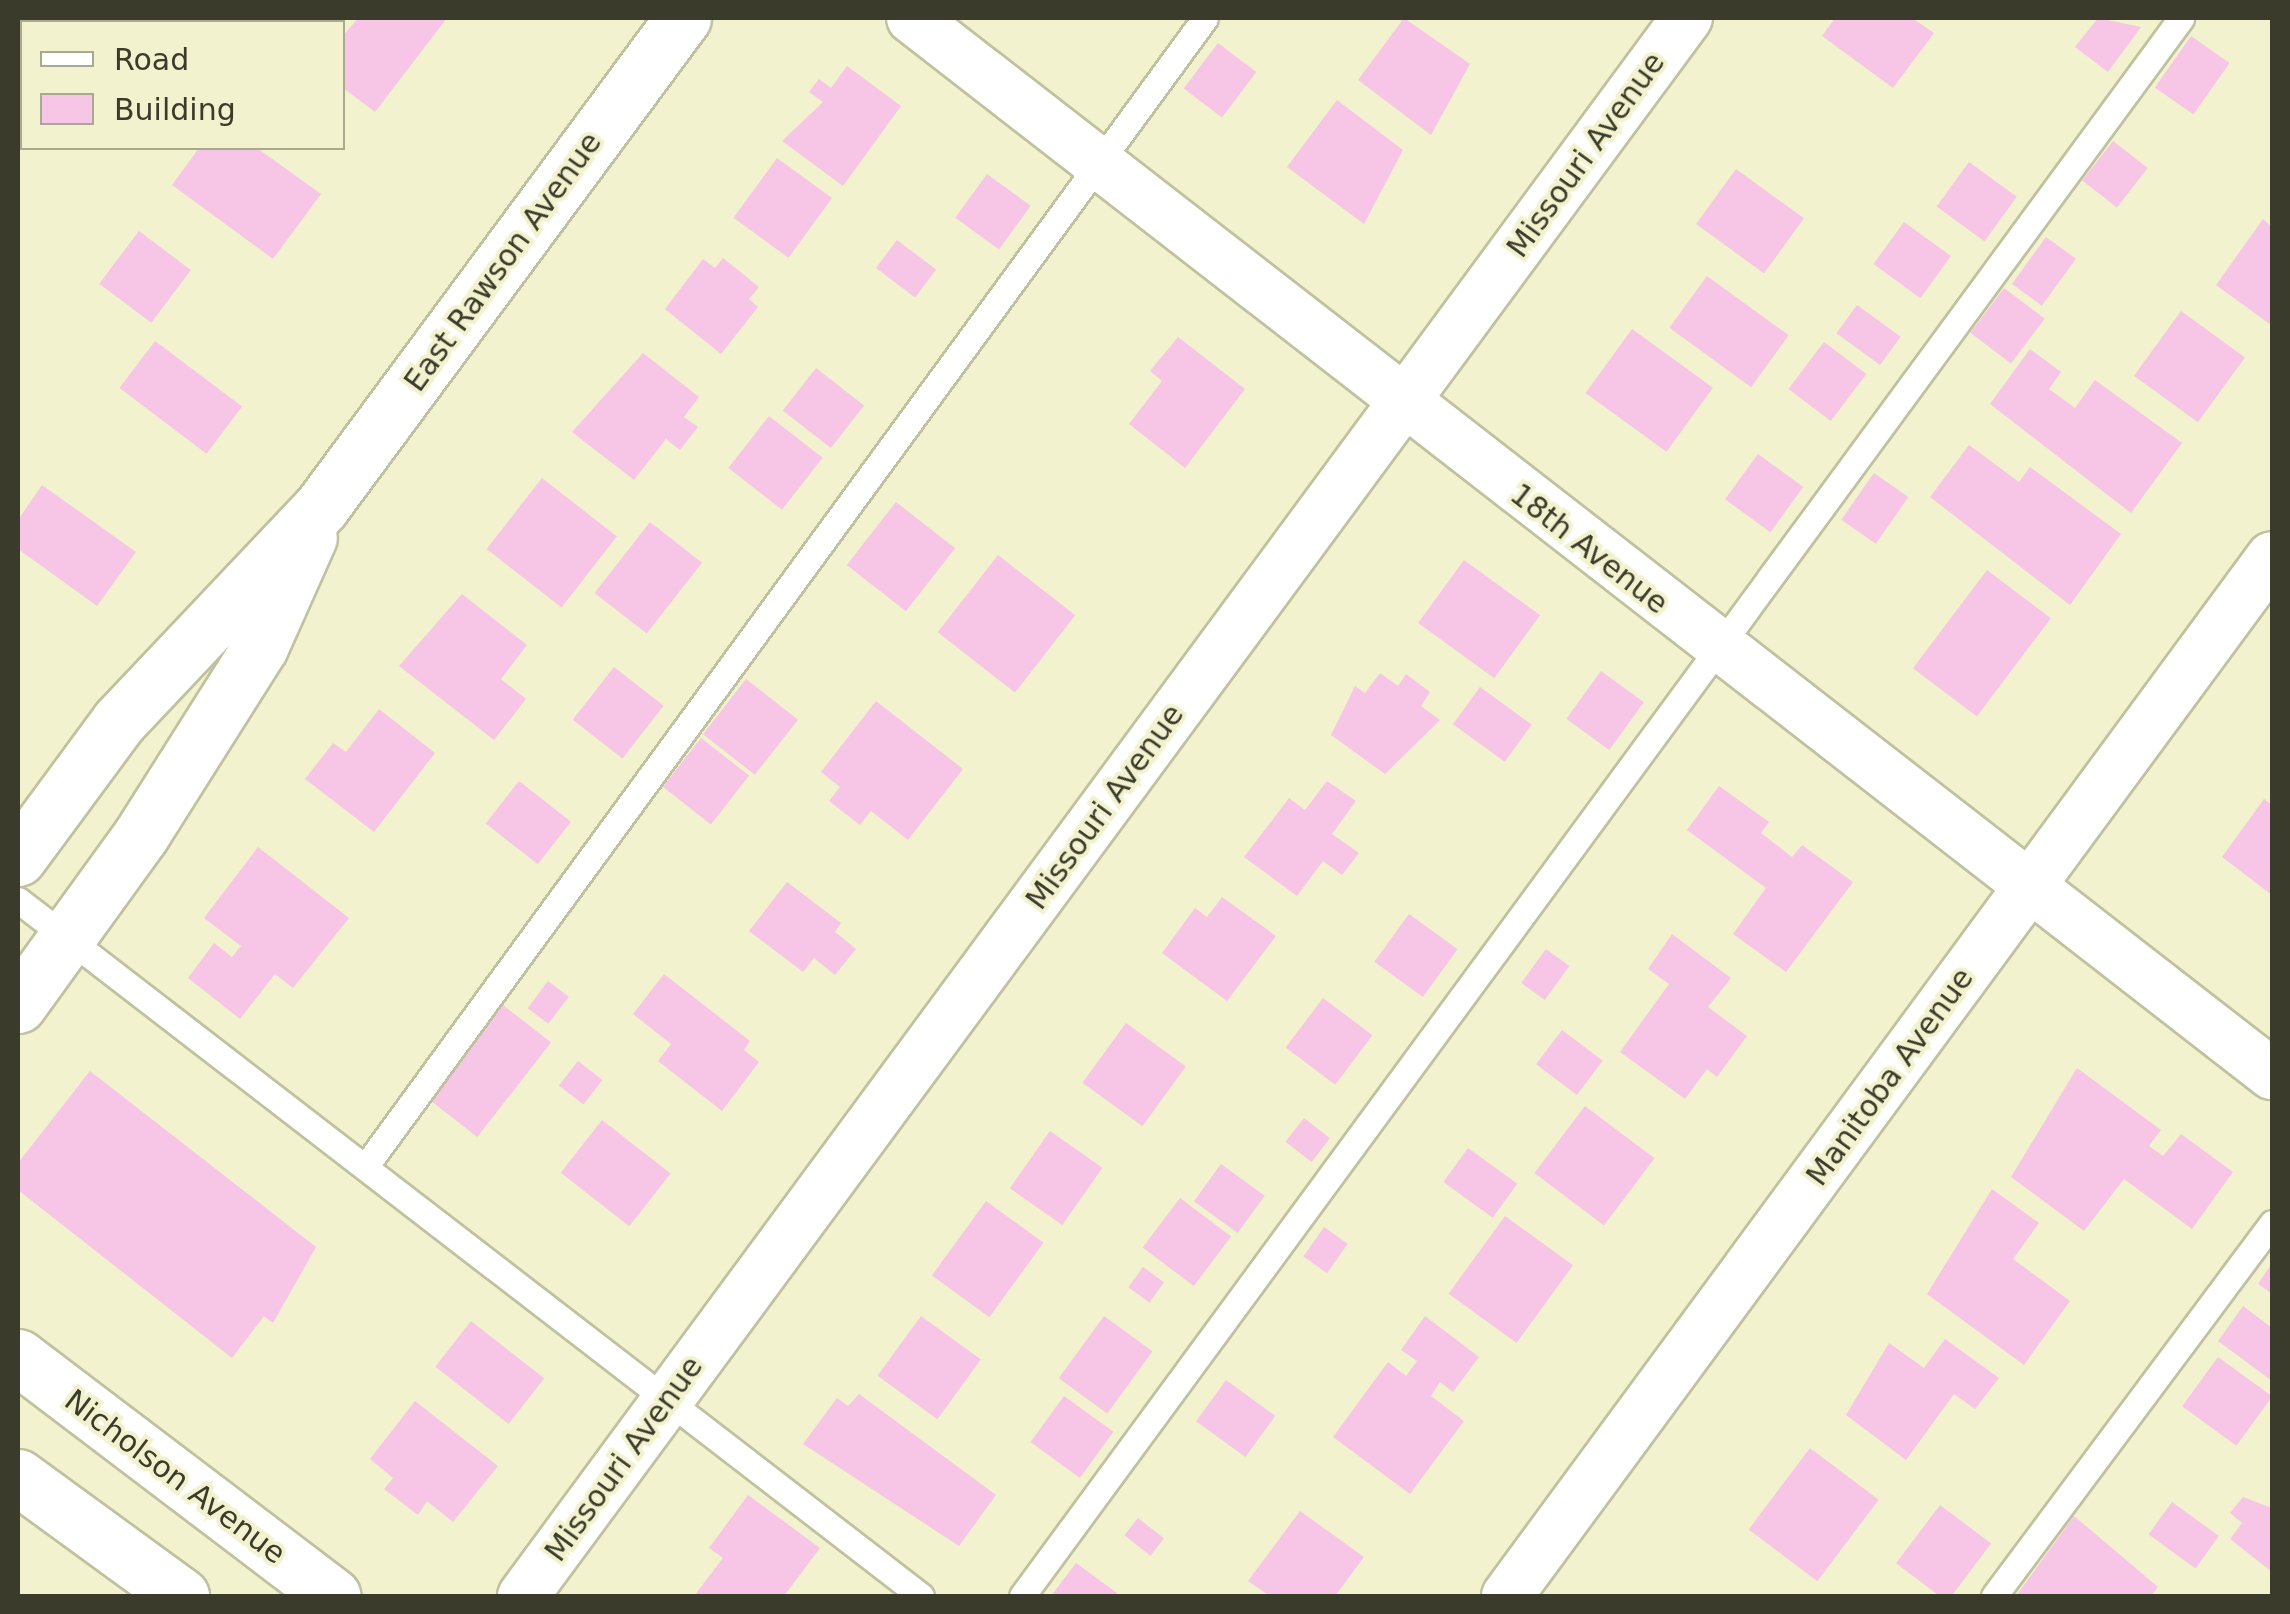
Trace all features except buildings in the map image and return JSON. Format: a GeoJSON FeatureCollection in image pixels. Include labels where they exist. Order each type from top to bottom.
{"type":"FeatureCollection","features":[{"type":"Feature","properties":{"kind":"main road","name":"East Rawson Avenue"},"geometry":{"type":"LineString","coordinates":[[18,858],[119,721],[322,506],[683,18]]}},
{"type":"Feature","properties":{"kind":"main road","name":"East Rawson Avenue"},"geometry":{"type":"LineString","coordinates":[[18,1005],[260,647],[322,506]]}},
{"type":"Feature","properties":{"kind":"main road","name":"Nicholson Avenue"},"geometry":{"type":"LineString","coordinates":[[18,1357],[333,1596]]}},
{"type":"Feature","properties":{"kind":"main road"},"geometry":{"type":"LineString","coordinates":[[18,1477],[181,1596]]}},
{"type":"Feature","properties":{"kind":"street","name":"18th Avenue"},"geometry":{"type":"LineString","coordinates":[[912,18],[1717,650],[2030,885],[2272,1074]]}},
{"type":"Feature","properties":{"kind":"street","name":"Missouri Avenue"},"geometry":{"type":"LineString","coordinates":[[522,1596],[1687,18]]}},
{"type":"Feature","properties":{"kind":"street","name":"Manitoba Avenue"},"geometry":{"type":"LineString","coordinates":[[1506,1596],[2272,557]]}},
{"type":"Feature","properties":{"kind":"lane"},"geometry":{"type":"LineString","coordinates":[[365,1167],[1205,18]]}},
{"type":"Feature","properties":{"kind":"lane"},"geometry":{"type":"LineString","coordinates":[[1022,1596],[2182,18]]}},
{"type":"Feature","properties":{"kind":"lane"},"geometry":{"type":"LineString","coordinates":[[18,900],[921,1596]]}},
{"type":"Feature","properties":{"kind":"lane"},"geometry":{"type":"LineString","coordinates":[[1994,1596],[2272,1224]]}}]}
